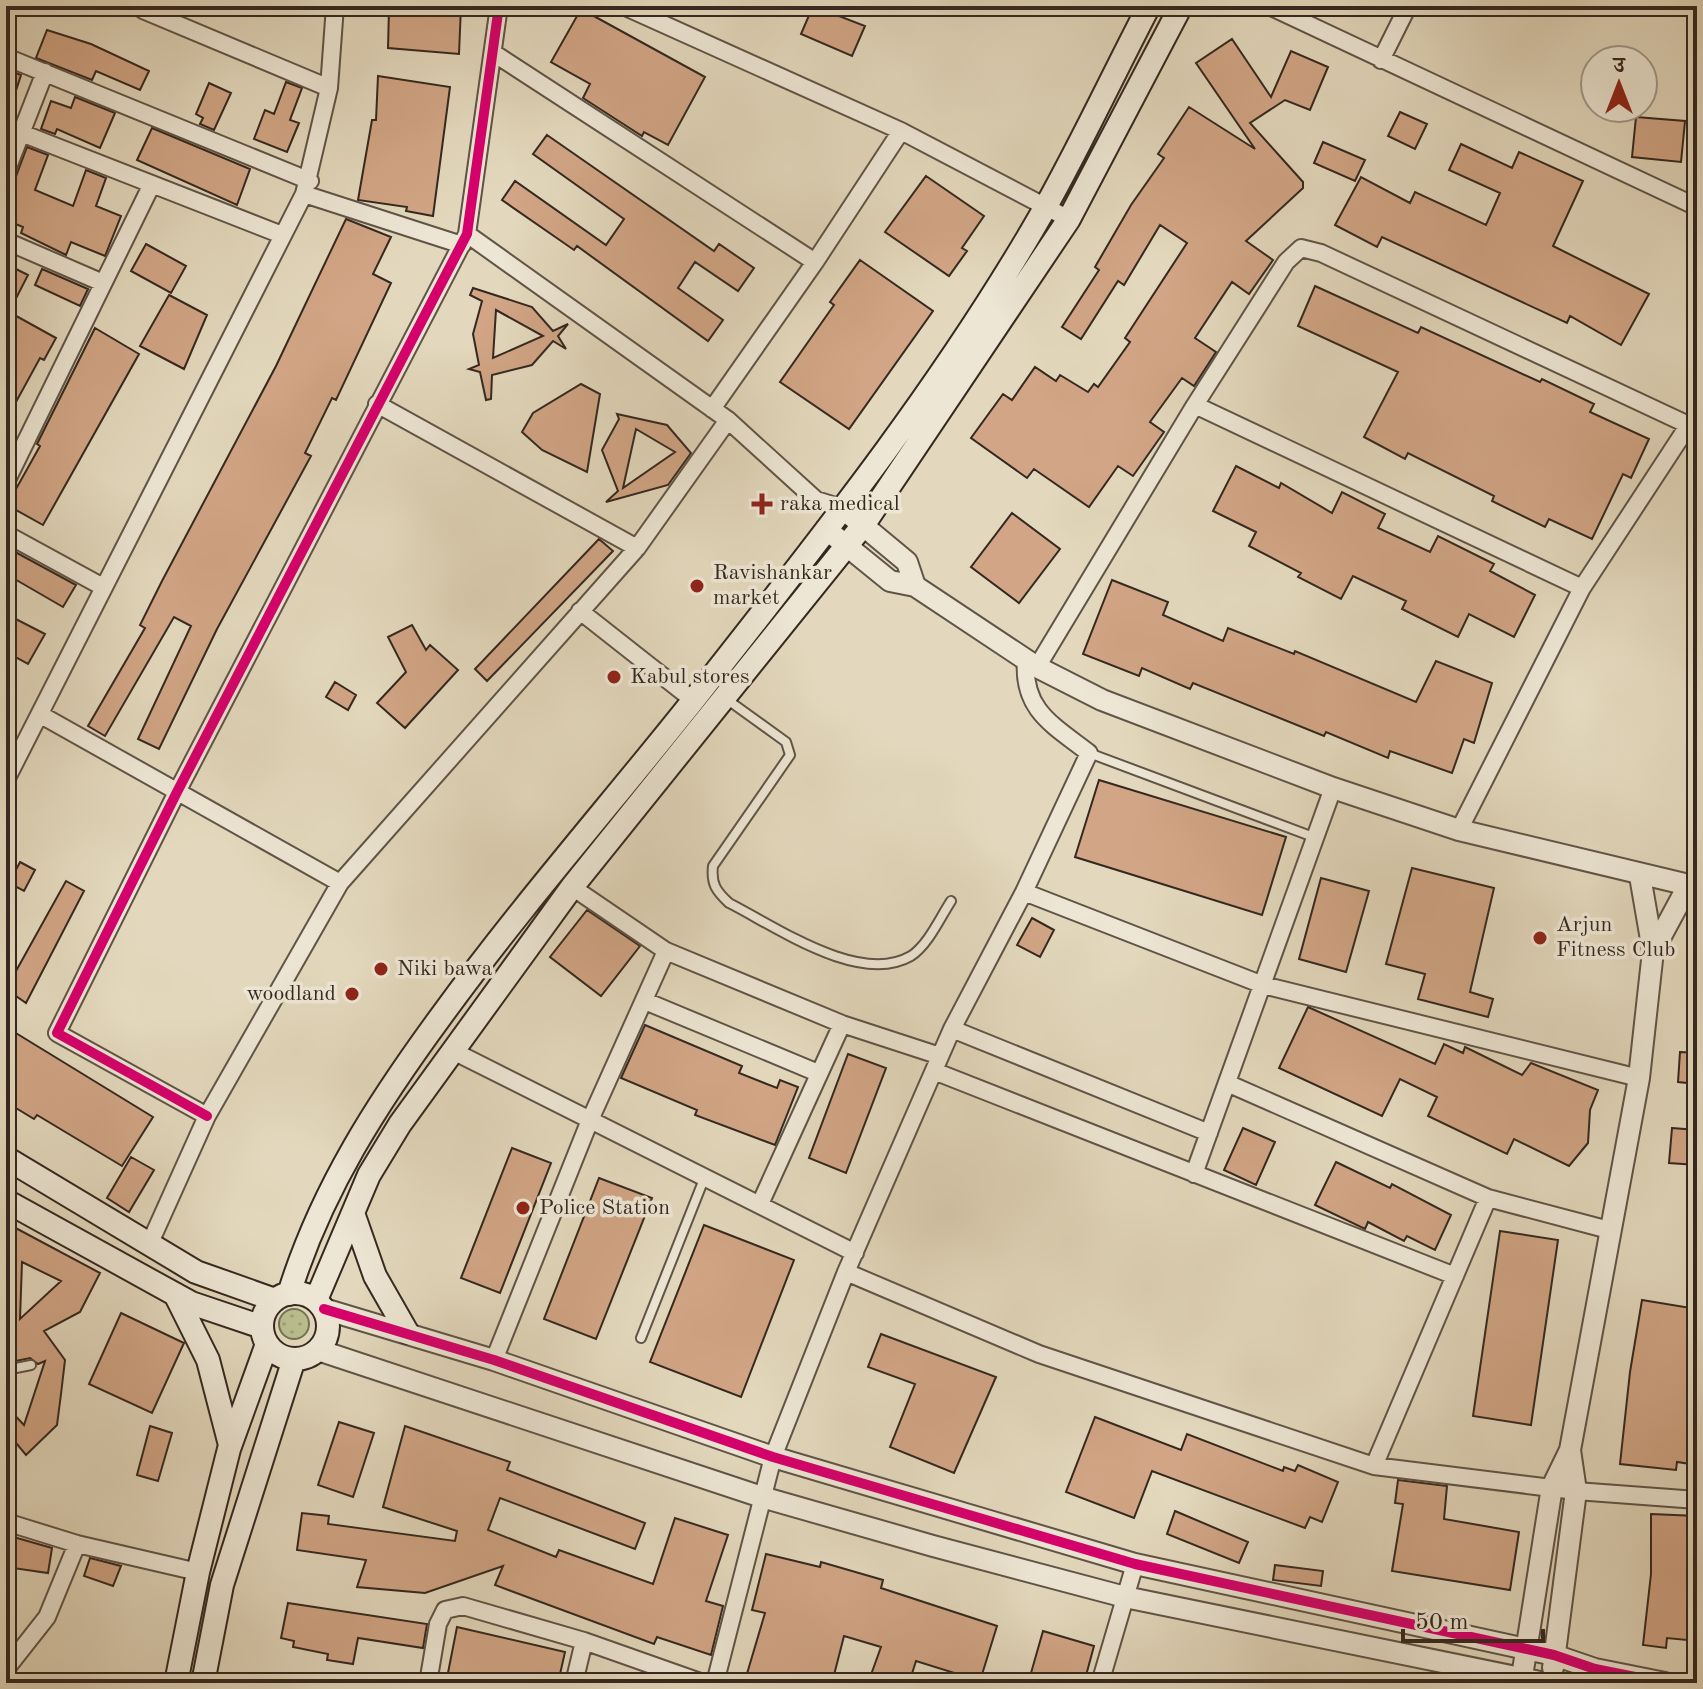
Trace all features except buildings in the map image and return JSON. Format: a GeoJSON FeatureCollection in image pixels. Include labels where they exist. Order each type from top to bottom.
{"type":"FeatureCollection","features":[{"type":"Feature","properties":{"kind":"main road"},"geometry":{"type":"LineString","coordinates":[[176,1683],[198,1572],[230,1447],[265,1336],[265,1312],[282,1297],[352,1145],[390,1085],[511,919],[693,700],[842,508],[959,347],[1045,208],[1149,6]]}},
{"type":"Feature","properties":{"kind":"main road"},"geometry":{"type":"LineString","coordinates":[[320,1305],[353,1213],[384,1150],[451,1050],[572,887],[864,524],[1069,219],[1181,6]]}},
{"type":"Feature","properties":{"kind":"main road"},"geometry":{"type":"LineString","coordinates":[[6,1158],[196,1272],[282,1297],[303,1294],[320,1305],[328,1323],[326,1338],[318,1350],[294,1359],[273,1351],[265,1336],[175,1294],[6,1201]]}},
{"type":"Feature","properties":{"kind":"main road"},"geometry":{"type":"LineString","coordinates":[[353,1213],[375,1276],[407,1332]]}},
{"type":"Feature","properties":{"kind":"main road"},"geometry":{"type":"LineString","coordinates":[[175,1294],[208,1360],[230,1447]]}},
{"type":"Feature","properties":{"kind":"main road"},"geometry":{"type":"LineString","coordinates":[[203,1683],[222,1585],[294,1359]]}},
{"type":"Feature","properties":{"kind":"street"},"geometry":{"type":"LineString","coordinates":[[6,780],[307,187],[329,88],[335,6]]}},
{"type":"Feature","properties":{"kind":"street"},"geometry":{"type":"LineString","coordinates":[[207,1116],[57,1033],[177,792],[465,240],[495,54],[499,6]]}},
{"type":"Feature","properties":{"kind":"street"},"geometry":{"type":"LineString","coordinates":[[623,6],[901,131],[1069,219]]}},
{"type":"Feature","properties":{"kind":"street"},"geometry":{"type":"LineString","coordinates":[[1269,6],[1697,207]]}},
{"type":"Feature","properties":{"kind":"street"},"geometry":{"type":"LineString","coordinates":[[1381,60],[1408,6]]}},
{"type":"Feature","properties":{"kind":"street"},"geometry":{"type":"LineString","coordinates":[[143,10],[329,88]]}},
{"type":"Feature","properties":{"kind":"street"},"geometry":{"type":"LineString","coordinates":[[495,54],[815,262]]}},
{"type":"Feature","properties":{"kind":"street"},"geometry":{"type":"LineString","coordinates":[[6,57],[307,187],[465,240],[728,420],[816,500],[842,508],[864,524],[907,562],[915,586]]}},
{"type":"Feature","properties":{"kind":"street"},"geometry":{"type":"LineString","coordinates":[[6,172],[14,130],[45,72]]}},
{"type":"Feature","properties":{"kind":"street"},"geometry":{"type":"LineString","coordinates":[[14,130],[282,235]]}},
{"type":"Feature","properties":{"kind":"street"},"geometry":{"type":"LineString","coordinates":[[712,409],[815,262],[901,131]]}},
{"type":"Feature","properties":{"kind":"street"},"geometry":{"type":"LineString","coordinates":[[6,482],[152,184]]}},
{"type":"Feature","properties":{"kind":"street"},"geometry":{"type":"LineString","coordinates":[[6,241],[103,283]]}},
{"type":"Feature","properties":{"kind":"street"},"geometry":{"type":"LineString","coordinates":[[715,1683],[773,1457],[846,1272],[952,1029],[1024,892],[1089,753],[1047,721],[1030,699],[1025,683],[1032,664],[1286,262],[1301,248],[1321,253],[1693,428],[1582,588],[1459,830]]}},
{"type":"Feature","properties":{"kind":"street"},"geometry":{"type":"LineString","coordinates":[[377,404],[637,548]]}},
{"type":"Feature","properties":{"kind":"street"},"geometry":{"type":"LineString","coordinates":[[1195,405],[1582,588]]}},
{"type":"Feature","properties":{"kind":"street"},"geometry":{"type":"LineString","coordinates":[[149,1245],[207,1116],[340,883],[637,548],[728,420]]}},
{"type":"Feature","properties":{"kind":"street"},"geometry":{"type":"LineString","coordinates":[[816,500],[826,529],[890,581],[915,586],[1032,664],[1102,700],[1333,788],[1459,830],[1640,876],[1693,886],[1653,951]]}},
{"type":"Feature","properties":{"kind":"street"},"geometry":{"type":"LineString","coordinates":[[6,534],[103,587]]}},
{"type":"Feature","properties":{"kind":"street"},"geometry":{"type":"LineString","coordinates":[[580,611],[693,700]]}},
{"type":"Feature","properties":{"kind":"street"},"geometry":{"type":"LineString","coordinates":[[41,715],[340,883]]}},
{"type":"Feature","properties":{"kind":"street"},"geometry":{"type":"LineString","coordinates":[[1194,1174],[1333,788]]}},
{"type":"Feature","properties":{"kind":"street"},"geometry":{"type":"LineString","coordinates":[[1521,1682],[1552,1487],[1570,1450],[1639,1078],[1653,951],[1640,876]]}},
{"type":"Feature","properties":{"kind":"street"},"geometry":{"type":"LineString","coordinates":[[572,887],[666,951],[1194,1174],[1455,1276]]}},
{"type":"Feature","properties":{"kind":"street"},"geometry":{"type":"LineString","coordinates":[[1024,892],[1263,985],[1639,1078]]}},
{"type":"Feature","properties":{"kind":"street"},"geometry":{"type":"LineString","coordinates":[[494,1360],[590,1120],[666,951]]}},
{"type":"Feature","properties":{"kind":"street"},"geometry":{"type":"LineString","coordinates":[[645,1001],[818,1073]]}},
{"type":"Feature","properties":{"kind":"street"},"geometry":{"type":"LineString","coordinates":[[760,1204],[842,1024]]}},
{"type":"Feature","properties":{"kind":"street"},"geometry":{"type":"LineString","coordinates":[[952,1029],[1209,1133]]}},
{"type":"Feature","properties":{"kind":"street"},"geometry":{"type":"LineString","coordinates":[[451,1050],[855,1253]]}},
{"type":"Feature","properties":{"kind":"street"},"geometry":{"type":"LineString","coordinates":[[1227,1083],[1488,1198],[1609,1230]]}},
{"type":"Feature","properties":{"kind":"street"},"geometry":{"type":"LineString","coordinates":[[1374,1466],[1488,1198]]}},
{"type":"Feature","properties":{"kind":"street"},"geometry":{"type":"LineString","coordinates":[[846,1272],[1039,1354],[1374,1466],[1576,1491],[1697,1500]]}},
{"type":"Feature","properties":{"kind":"street"},"geometry":{"type":"LineString","coordinates":[[320,1305],[494,1360],[773,1457],[1135,1564],[1524,1648],[1595,1669],[1665,1683]]}},
{"type":"Feature","properties":{"kind":"street"},"geometry":{"type":"LineString","coordinates":[[318,1350],[762,1497],[1125,1597],[1521,1682],[1545,1683]]}},
{"type":"Feature","properties":{"kind":"street"},"geometry":{"type":"LineString","coordinates":[[1552,1683],[1576,1491],[1570,1450]]}},
{"type":"Feature","properties":{"kind":"street"},"geometry":{"type":"LineString","coordinates":[[6,1522],[77,1544],[198,1572]]}},
{"type":"Feature","properties":{"kind":"street"},"geometry":{"type":"LineString","coordinates":[[6,1669],[47,1617],[77,1544]]}},
{"type":"Feature","properties":{"kind":"street"},"geometry":{"type":"LineString","coordinates":[[1100,1683],[1135,1564]]}},
{"type":"Feature","properties":{"kind":"street"},"geometry":{"type":"LineString","coordinates":[[428,1683],[438,1624],[445,1610],[453,1606],[463,1606],[584,1641],[703,1683]]}},
{"type":"Feature","properties":{"kind":"street"},"geometry":{"type":"LineString","coordinates":[[574,1683],[584,1641]]}},
{"type":"Feature","properties":{"kind":"lane"},"geometry":{"type":"LineString","coordinates":[[724,698],[786,742],[790,755],[713,866],[712,881],[716,892],[729,903],[834,957],[883,965],[910,957],[920,948],[951,901]]}},
{"type":"Feature","properties":{"kind":"lane"},"geometry":{"type":"LineString","coordinates":[[1089,753],[1316,838]]}},
{"type":"Feature","properties":{"kind":"lane"},"geometry":{"type":"LineString","coordinates":[[641,1338],[704,1179]]}},
{"type":"Feature","properties":{"kind":"lane"},"geometry":{"type":"LineString","coordinates":[[6,1370],[31,1365]]}},
{"type":"Feature","properties":{"kind":"green space"},"geometry":{"type":"Polygon","coordinates":[[[294,1309],[305,1313],[309,1324],[305,1335],[294,1339],[283,1335],[279,1324],[283,1313],[294,1309]]]}},
{"type":"Feature","properties":{"kind":"cycle path"},"geometry":{"type":"LineString","coordinates":[[207,1116],[57,1033],[177,792],[467,234],[499,6]]}},
{"type":"Feature","properties":{"kind":"cycle path"},"geometry":{"type":"LineString","coordinates":[[324,1309],[494,1360],[773,1457],[1135,1564],[1554,1655],[1595,1669],[1665,1683]]}},
{"type":"Feature","properties":{"kind":"place","name":"raka medical"},"geometry":{"type":"Point","coordinates":[762,504]}},
{"type":"Feature","properties":{"kind":"place","name":"Ravishankar market"},"geometry":{"type":"Point","coordinates":[697,586]}},
{"type":"Feature","properties":{"kind":"place","name":"Kabul stores"},"geometry":{"type":"Point","coordinates":[614,677]}},
{"type":"Feature","properties":{"kind":"place","name":"Arjun Fitness Club"},"geometry":{"type":"Point","coordinates":[1540,938]}},
{"type":"Feature","properties":{"kind":"place","name":"Niki bawa"},"geometry":{"type":"Point","coordinates":[381,969]}},
{"type":"Feature","properties":{"kind":"place","name":"woodland"},"geometry":{"type":"Point","coordinates":[352,994]}},
{"type":"Feature","properties":{"kind":"place","name":"Police Station"},"geometry":{"type":"Point","coordinates":[523,1208]}}]}
